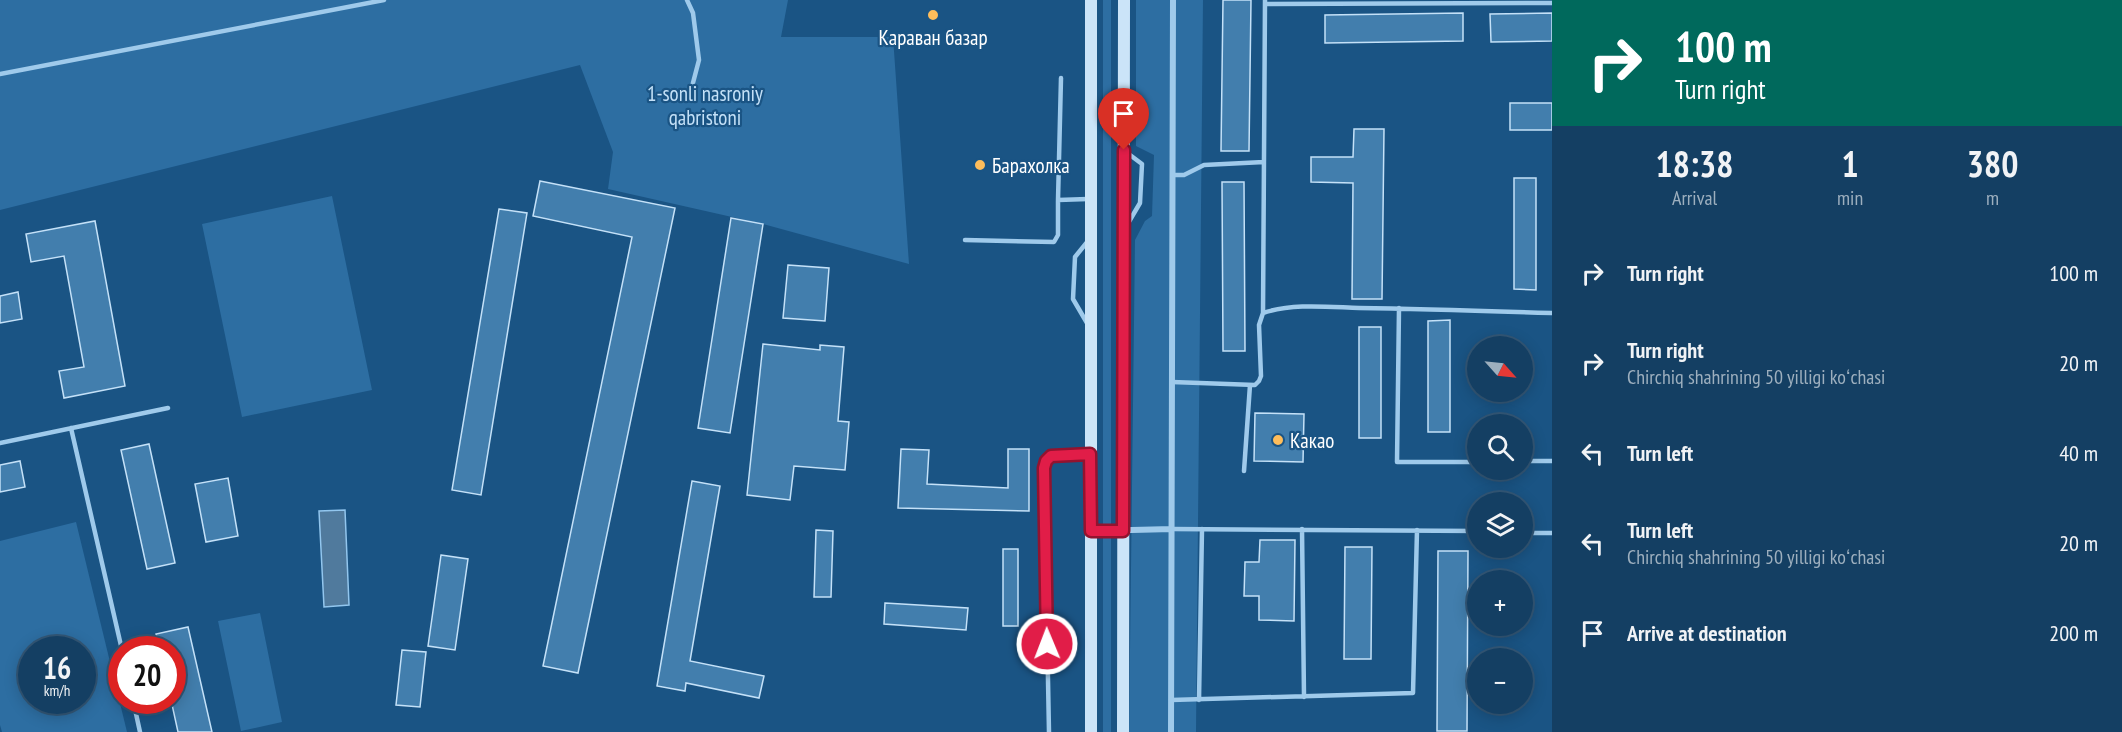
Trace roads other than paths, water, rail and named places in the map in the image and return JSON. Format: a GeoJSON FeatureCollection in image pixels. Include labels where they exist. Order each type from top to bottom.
{"type":"FeatureCollection","features":[{"type":"Feature","properties":{"kind":"main road"},"geometry":{"type":"LineString","coordinates":[[1091,0],[1091,732]]}},
{"type":"Feature","properties":{"kind":"main road"},"geometry":{"type":"LineString","coordinates":[[1123,732],[1124,0]]}},
{"type":"Feature","properties":{"kind":"street"},"geometry":{"type":"LineString","coordinates":[[1171,732],[1173,0]]}},
{"type":"Feature","properties":{"kind":"street"},"geometry":{"type":"LineString","coordinates":[[1091,531],[1172,529]]}},
{"type":"Feature","properties":{"kind":"lane"},"geometry":{"type":"LineString","coordinates":[[0,74],[382,0]]}},
{"type":"Feature","properties":{"kind":"lane"},"geometry":{"type":"LineString","coordinates":[[687,0],[693,13],[699,60],[689,98]]}},
{"type":"Feature","properties":{"kind":"lane"},"geometry":{"type":"LineString","coordinates":[[1172,382],[1251,385],[1259,381],[1261,376],[1259,326],[1263,313],[1265,2],[1531,1],[1552,3]]}},
{"type":"Feature","properties":{"kind":"lane"},"geometry":{"type":"LineString","coordinates":[[966,240],[1054,242],[1058,235],[1061,78]]}},
{"type":"Feature","properties":{"kind":"lane"},"geometry":{"type":"LineString","coordinates":[[1124,150],[1142,164],[1142,182],[1140,204],[1124,230]]}},
{"type":"Feature","properties":{"kind":"lane"},"geometry":{"type":"LineString","coordinates":[[1173,175],[1184,175],[1204,165],[1264,162]]}},
{"type":"Feature","properties":{"kind":"lane"},"geometry":{"type":"LineString","coordinates":[[1058,200],[1091,199]]}},
{"type":"Feature","properties":{"kind":"lane"},"geometry":{"type":"LineString","coordinates":[[1091,237],[1075,257],[1073,300],[1091,330]]}},
{"type":"Feature","properties":{"kind":"lane"},"geometry":{"type":"LineString","coordinates":[[1263,313],[1273,309],[1300,307],[1552,313]]}},
{"type":"Feature","properties":{"kind":"lane"},"geometry":{"type":"LineString","coordinates":[[1399,308],[1397,462],[1467,462]]}},
{"type":"Feature","properties":{"kind":"lane"},"geometry":{"type":"LineString","coordinates":[[1244,471],[1251,385]]}},
{"type":"Feature","properties":{"kind":"lane"},"geometry":{"type":"LineString","coordinates":[[0,443],[168,408]]}},
{"type":"Feature","properties":{"kind":"lane"},"geometry":{"type":"LineString","coordinates":[[71,428],[119,636]]}},
{"type":"Feature","properties":{"kind":"lane"},"geometry":{"type":"LineString","coordinates":[[1049,732],[1044,468],[1051,456],[1090,454]]}},
{"type":"Feature","properties":{"kind":"lane"},"geometry":{"type":"LineString","coordinates":[[1533,461],[1552,461]]}},
{"type":"Feature","properties":{"kind":"lane"},"geometry":{"type":"LineString","coordinates":[[1172,529],[1467,531]]}},
{"type":"Feature","properties":{"kind":"lane"},"geometry":{"type":"LineString","coordinates":[[1199,700],[1202,529]]}},
{"type":"Feature","properties":{"kind":"lane"},"geometry":{"type":"LineString","coordinates":[[1302,530],[1304,697]]}},
{"type":"Feature","properties":{"kind":"lane"},"geometry":{"type":"LineString","coordinates":[[1171,700],[1413,693],[1417,530]]}},
{"type":"Feature","properties":{"kind":"lane"},"geometry":{"type":"LineString","coordinates":[[1533,532],[1552,533]]}},
{"type":"Feature","properties":{"kind":"lane"},"geometry":{"type":"LineString","coordinates":[[136,714],[140,732]]}},
{"type":"Feature","properties":{"kind":"place","name":"Караван базар"},"geometry":{"type":"Point","coordinates":[933,15]}},
{"type":"Feature","properties":{"kind":"place","name":"Барахолка"},"geometry":{"type":"Point","coordinates":[980,165]}},
{"type":"Feature","properties":{"kind":"place","name":"Какао"},"geometry":{"type":"Point","coordinates":[1278,440]}},
{"type":"Feature","properties":{"kind":"park label","name":"1-sonli nasroniy qabristoni"},"geometry":{"type":"Point","coordinates":[705,105]}}]}
